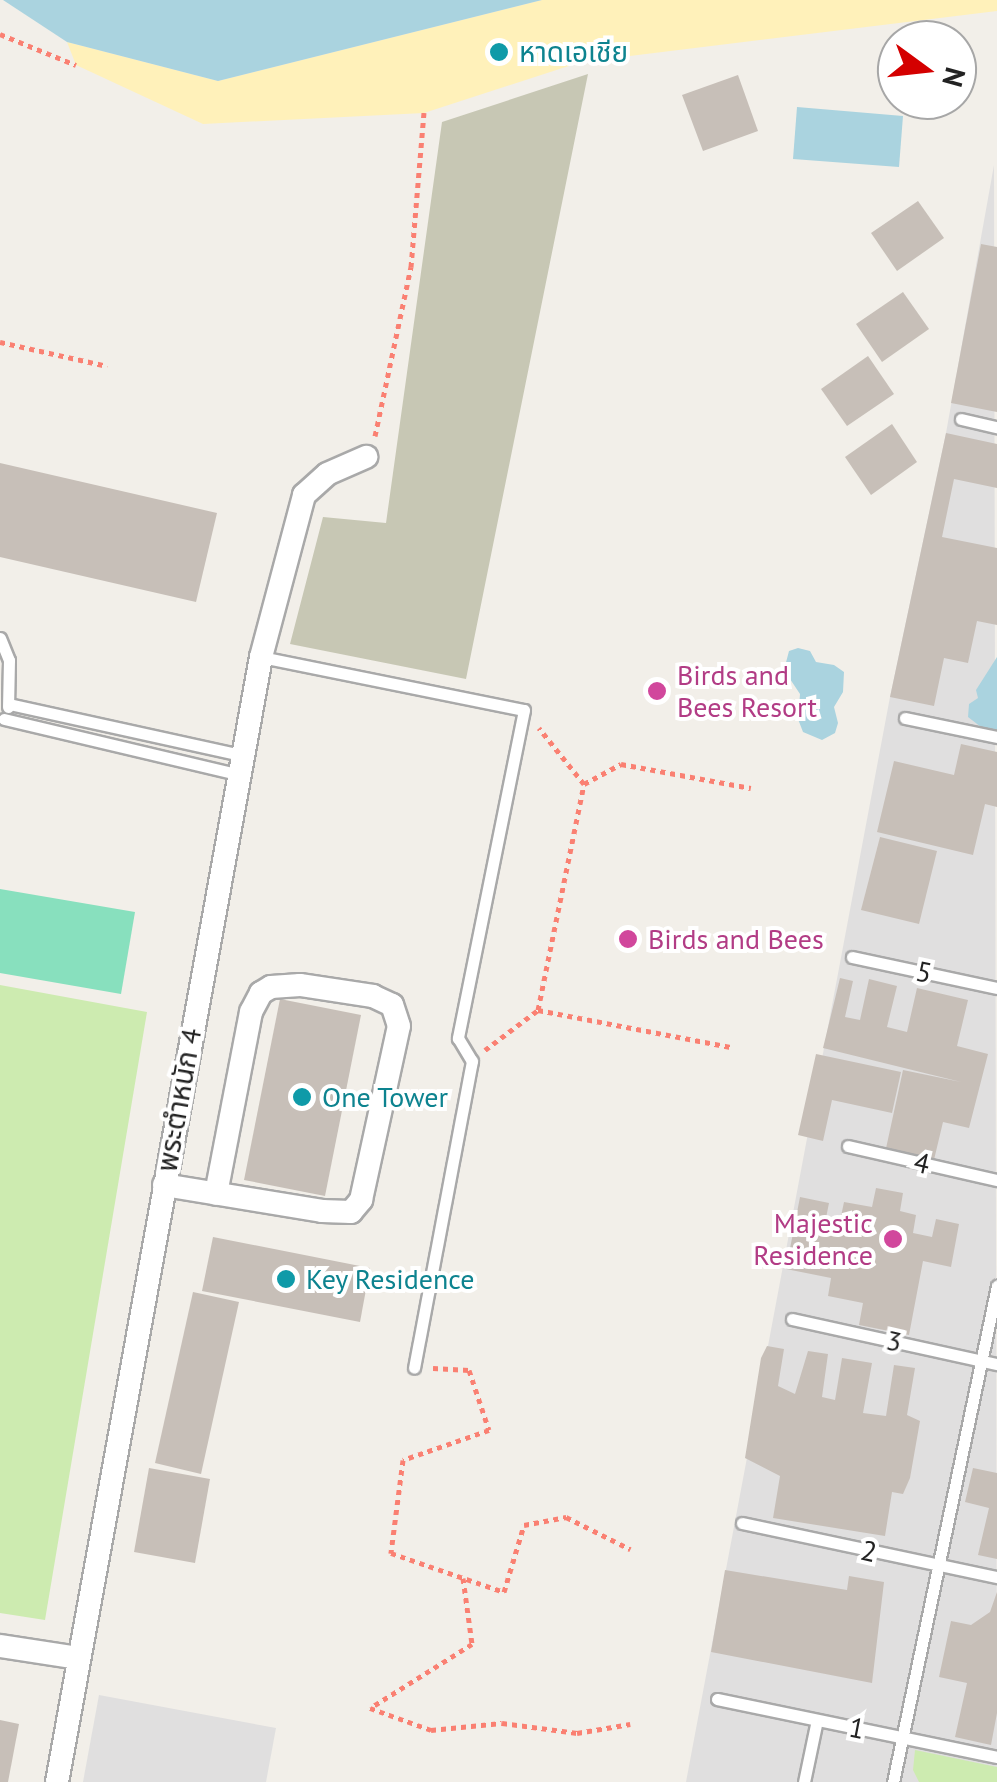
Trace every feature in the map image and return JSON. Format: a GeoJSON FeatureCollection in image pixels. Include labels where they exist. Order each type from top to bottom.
{"type":"FeatureCollection","features":[{"type":"Feature","properties":{"kind":"street","name":"พระตำหนัก 4"},"geometry":{"type":"LineString","coordinates":[[57,1782],[260,657],[304,496],[327,474],[366,457]]}},
{"type":"Feature","properties":{"kind":"street"},"geometry":{"type":"LineString","coordinates":[[164,1186],[336,1213],[357,1206],[399,1026],[392,1006],[373,996],[300,985],[271,986],[261,993],[251,1012],[216,1194]]}},
{"type":"Feature","properties":{"kind":"street"},"geometry":{"type":"LineString","coordinates":[[0,1646],[78,1658]]}},
{"type":"Feature","properties":{"kind":"lane"},"geometry":{"type":"LineString","coordinates":[[962,419],[997,427]]}},
{"type":"Feature","properties":{"kind":"lane"},"geometry":{"type":"LineString","coordinates":[[0,638],[9,660],[9,704],[2,722],[239,764]]}},
{"type":"Feature","properties":{"kind":"lane"},"geometry":{"type":"LineString","coordinates":[[260,657],[524,710],[458,1038],[472,1060],[414,1368]]}},
{"type":"Feature","properties":{"kind":"lane"},"geometry":{"type":"LineString","coordinates":[[9,704],[239,764]]}},
{"type":"Feature","properties":{"kind":"lane"},"geometry":{"type":"LineString","coordinates":[[905,718],[997,737]]}},
{"type":"Feature","properties":{"kind":"lane","name":"5"},"geometry":{"type":"LineString","coordinates":[[852,957],[997,988]]}},
{"type":"Feature","properties":{"kind":"lane","name":"4"},"geometry":{"type":"LineString","coordinates":[[848,1146],[997,1180]]}},
{"type":"Feature","properties":{"kind":"lane"},"geometry":{"type":"LineString","coordinates":[[893,1782],[997,1286]]}},
{"type":"Feature","properties":{"kind":"lane","name":"3"},"geometry":{"type":"LineString","coordinates":[[792,1319],[997,1364]]}},
{"type":"Feature","properties":{"kind":"lane","name":"2"},"geometry":{"type":"LineString","coordinates":[[742,1522],[997,1577]]}},
{"type":"Feature","properties":{"kind":"lane","name":"1"},"geometry":{"type":"LineString","coordinates":[[717,1699],[997,1757]]}},
{"type":"Feature","properties":{"kind":"lane"},"geometry":{"type":"LineString","coordinates":[[804,1782],[817,1720]]}},
{"type":"Feature","properties":{"kind":"path"},"geometry":{"type":"LineString","coordinates":[[0,34],[76,64]]}},
{"type":"Feature","properties":{"kind":"path"},"geometry":{"type":"LineString","coordinates":[[366,457],[376,432],[411,268],[424,113]]}},
{"type":"Feature","properties":{"kind":"path"},"geometry":{"type":"LineString","coordinates":[[0,342],[107,366]]}},
{"type":"Feature","properties":{"kind":"path"},"geometry":{"type":"LineString","coordinates":[[524,710],[584,784]]}},
{"type":"Feature","properties":{"kind":"path"},"geometry":{"type":"LineString","coordinates":[[584,784],[621,764],[751,788]]}},
{"type":"Feature","properties":{"kind":"path"},"geometry":{"type":"LineString","coordinates":[[472,1060],[538,1010],[584,784]]}},
{"type":"Feature","properties":{"kind":"path"},"geometry":{"type":"LineString","coordinates":[[538,1010],[730,1047]]}},
{"type":"Feature","properties":{"kind":"path"},"geometry":{"type":"LineString","coordinates":[[414,1368],[469,1370],[489,1430],[403,1460],[392,1552],[504,1592],[524,1525],[566,1518],[630,1549]]}},
{"type":"Feature","properties":{"kind":"path"},"geometry":{"type":"LineString","coordinates":[[464,1578],[472,1644],[370,1708],[431,1730],[502,1723],[576,1733],[630,1724]]}},
{"type":"Feature","properties":{"kind":"shaded area"},"geometry":{"type":"Polygon","coordinates":[[[588,74],[466,679],[290,644],[323,517],[386,523],[442,122],[588,74]]]}},
{"type":"Feature","properties":{"kind":"shaded area","name":"Majestic Residence"},"geometry":{"type":"Polygon","coordinates":[[[994,165],[997,1782],[686,1782],[890,697],[946,433],[994,165]]]}},
{"type":"Feature","properties":{"kind":"shaded area"},"geometry":{"type":"Polygon","coordinates":[[[99,1695],[276,1728],[266,1782],[83,1782],[99,1695]]]}},
{"type":"Feature","properties":{"kind":"green space"},"geometry":{"type":"Polygon","coordinates":[[[0,889],[135,912],[121,994],[0,973],[0,889]]]}},
{"type":"Feature","properties":{"kind":"green space"},"geometry":{"type":"Polygon","coordinates":[[[0,985],[147,1012],[45,1620],[0,1613],[0,985]]]}},
{"type":"Feature","properties":{"kind":"green space"},"geometry":{"type":"Polygon","coordinates":[[[915,1750],[997,1767],[997,1782],[919,1782],[913,1770],[915,1750]]]}},
{"type":"Feature","properties":{"kind":"sand","name":"หาดเอเชีย"},"geometry":{"type":"Polygon","coordinates":[[[542,0],[997,0],[997,11],[924,20],[877,20],[877,26],[581,62],[424,113],[203,124],[76,65],[67,42],[218,81],[542,0]]]}},
{"type":"Feature","properties":{"kind":"water"},"geometry":{"type":"Polygon","coordinates":[[[3,0],[542,0],[218,81],[67,42],[3,0]]]}},
{"type":"Feature","properties":{"kind":"water"},"geometry":{"type":"Polygon","coordinates":[[[797,107],[877,114],[877,120],[903,120],[899,167],[793,159],[797,107]]]}},
{"type":"Feature","properties":{"kind":"water"},"geometry":{"type":"Polygon","coordinates":[[[789,651],[810,651],[816,662],[834,665],[844,672],[843,692],[834,707],[838,723],[835,733],[822,740],[803,732],[798,719],[800,694],[784,670],[789,651]]]}},
{"type":"Feature","properties":{"kind":"water"},"geometry":{"type":"Polygon","coordinates":[[[997,657],[997,730],[981,727],[968,717],[969,704],[978,698],[976,690],[997,657]]]}},
{"type":"Feature","properties":{"kind":"building"},"geometry":{"type":"Polygon","coordinates":[[[738,75],[758,131],[703,151],[682,95],[738,75]]]}},
{"type":"Feature","properties":{"kind":"building"},"geometry":{"type":"Polygon","coordinates":[[[918,201],[944,238],[897,271],[871,233],[918,201]]]}},
{"type":"Feature","properties":{"kind":"building"},"geometry":{"type":"Polygon","coordinates":[[[981,244],[997,247],[997,412],[951,403],[981,244]]]}},
{"type":"Feature","properties":{"kind":"building"},"geometry":{"type":"Polygon","coordinates":[[[903,292],[929,329],[882,362],[856,324],[903,292]]]}},
{"type":"Feature","properties":{"kind":"building"},"geometry":{"type":"Polygon","coordinates":[[[868,356],[894,394],[847,426],[821,389],[868,356]]]}},
{"type":"Feature","properties":{"kind":"building"},"geometry":{"type":"Polygon","coordinates":[[[892,424],[917,462],[871,495],[845,457],[892,424]]]}},
{"type":"Feature","properties":{"kind":"building"},"geometry":{"type":"Polygon","coordinates":[[[946,433],[997,444],[997,488],[954,479],[942,537],[997,548],[997,625],[977,621],[968,663],[944,658],[934,706],[890,697],[946,433]]]}},
{"type":"Feature","properties":{"kind":"building"},"geometry":{"type":"Polygon","coordinates":[[[0,463],[217,513],[196,602],[0,557],[0,463]]]}},
{"type":"Feature","properties":{"kind":"building"},"geometry":{"type":"Polygon","coordinates":[[[961,744],[997,752],[997,807],[985,804],[973,855],[877,832],[894,761],[954,775],[961,744]]]}},
{"type":"Feature","properties":{"kind":"building"},"geometry":{"type":"Polygon","coordinates":[[[880,837],[937,851],[919,924],[861,910],[880,837]]]}},
{"type":"Feature","properties":{"kind":"building"},"geometry":{"type":"Polygon","coordinates":[[[840,978],[853,981],[845,1017],[860,1020],[869,979],[897,986],[887,1027],[907,1032],[917,988],[968,1000],[957,1046],[988,1054],[969,1128],[943,1122],[933,1164],[885,1153],[903,1070],[961,1082],[823,1048],[840,978]]]}},
{"type":"Feature","properties":{"kind":"building","name":"One Tower"},"geometry":{"type":"Polygon","coordinates":[[[280,999],[361,1015],[325,1196],[244,1180],[280,999]]]}},
{"type":"Feature","properties":{"kind":"building"},"geometry":{"type":"Polygon","coordinates":[[[816,1054],[901,1072],[892,1113],[832,1100],[823,1141],[798,1135],[816,1054]]]}},
{"type":"Feature","properties":{"kind":"building"},"geometry":{"type":"Polygon","coordinates":[[[876,1188],[903,1193],[900,1211],[916,1215],[913,1233],[932,1237],[936,1219],[959,1224],[951,1267],[923,1261],[909,1335],[859,1325],[863,1303],[828,1296],[831,1278],[786,1269],[800,1197],[829,1203],[826,1218],[840,1221],[844,1202],[872,1207],[876,1188]]]}},
{"type":"Feature","properties":{"kind":"building","name":"Key Residence"},"geometry":{"type":"Polygon","coordinates":[[[213,1237],[370,1268],[360,1322],[202,1291],[213,1237]]]}},
{"type":"Feature","properties":{"kind":"building"},"geometry":{"type":"Polygon","coordinates":[[[193,1292],[239,1302],[201,1474],[155,1463],[193,1292]]]}},
{"type":"Feature","properties":{"kind":"building"},"geometry":{"type":"Polygon","coordinates":[[[767,1346],[784,1349],[778,1386],[795,1394],[808,1351],[828,1354],[822,1397],[835,1400],[842,1358],[872,1363],[863,1413],[886,1416],[894,1365],[915,1368],[907,1415],[920,1421],[910,1478],[903,1494],[892,1492],[885,1536],[773,1518],[780,1476],[745,1458],[761,1358],[767,1346]]]}},
{"type":"Feature","properties":{"kind":"building"},"geometry":{"type":"Polygon","coordinates":[[[149,1468],[210,1479],[195,1563],[134,1552],[149,1468]]]}},
{"type":"Feature","properties":{"kind":"building"},"geometry":{"type":"Polygon","coordinates":[[[973,1468],[997,1473],[997,1559],[978,1555],[989,1508],[965,1502],[973,1468]]]}},
{"type":"Feature","properties":{"kind":"building"},"geometry":{"type":"Polygon","coordinates":[[[725,1570],[847,1590],[849,1576],[884,1582],[872,1683],[711,1652],[725,1570]]]}},
{"type":"Feature","properties":{"kind":"building"},"geometry":{"type":"Polygon","coordinates":[[[997,1592],[997,1713],[991,1745],[955,1737],[967,1683],[939,1677],[951,1621],[971,1625],[990,1612],[997,1592]]]}},
{"type":"Feature","properties":{"kind":"building"},"geometry":{"type":"Polygon","coordinates":[[[0,1720],[19,1724],[8,1782],[0,1782],[0,1720]]]}},
{"type":"Feature","properties":{"kind":"place","name":"หาดเอเชีย"},"geometry":{"type":"Point","coordinates":[499,52]}},
{"type":"Feature","properties":{"kind":"place","name":"Birds and Bees Resort"},"geometry":{"type":"Point","coordinates":[657,691]}},
{"type":"Feature","properties":{"kind":"place","name":"Birds and Bees"},"geometry":{"type":"Point","coordinates":[628,939]}},
{"type":"Feature","properties":{"kind":"place","name":"One Tower"},"geometry":{"type":"Point","coordinates":[302,1097]}},
{"type":"Feature","properties":{"kind":"place","name":"Majestic Residence"},"geometry":{"type":"Point","coordinates":[893,1239]}},
{"type":"Feature","properties":{"kind":"place","name":"Key Residence"},"geometry":{"type":"Point","coordinates":[286,1279]}}]}
